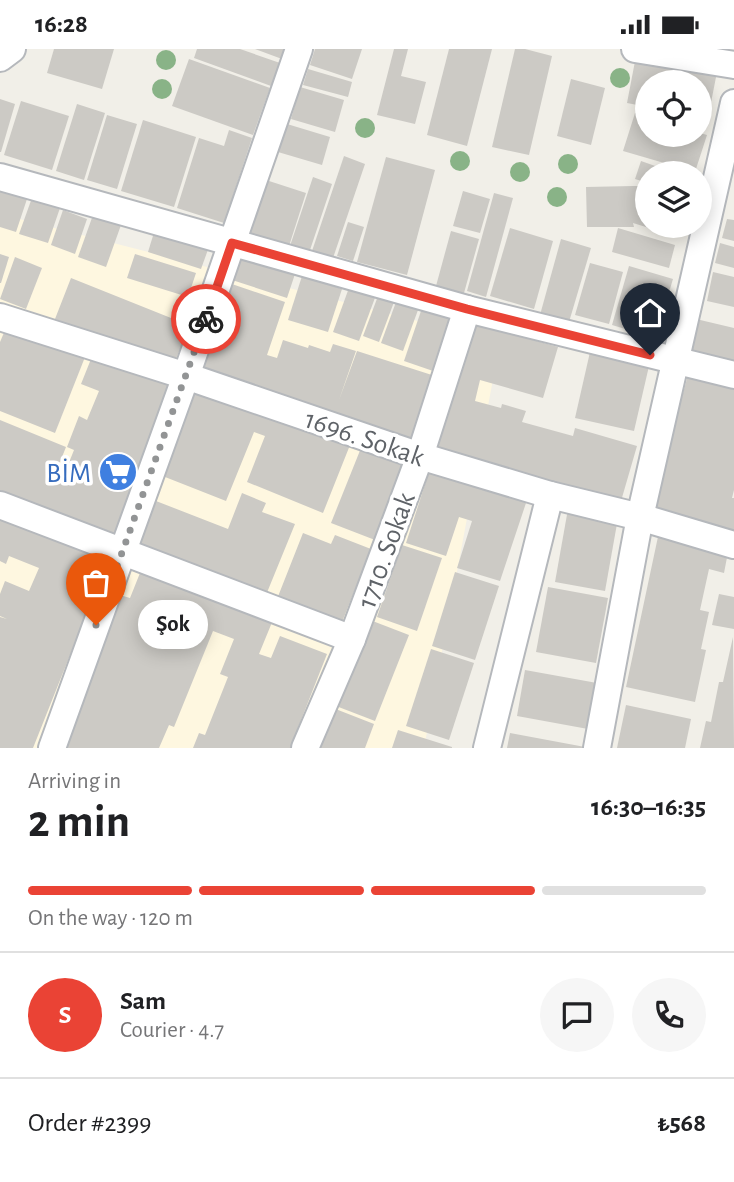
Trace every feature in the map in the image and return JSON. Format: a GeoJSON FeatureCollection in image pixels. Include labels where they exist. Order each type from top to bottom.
{"type":"FeatureCollection","features":[{"type":"Feature","properties":{"kind":"street"},"geometry":{"type":"LineString","coordinates":[[0,58],[12,49]]}},
{"type":"Feature","properties":{"kind":"street"},"geometry":{"type":"LineString","coordinates":[[52,748],[186,376],[299,49]]}},
{"type":"Feature","properties":{"kind":"street"},"geometry":{"type":"LineString","coordinates":[[635,49],[734,65]]}},
{"type":"Feature","properties":{"kind":"street"},"geometry":{"type":"LineString","coordinates":[[597,748],[640,517],[734,103]]}},
{"type":"Feature","properties":{"kind":"street"},"geometry":{"type":"LineString","coordinates":[[0,177],[467,309],[734,375]]}},
{"type":"Feature","properties":{"kind":"street","name":"1710. Sokak"},"geometry":{"type":"LineString","coordinates":[[305,748],[352,639],[420,457],[467,309]]}},
{"type":"Feature","properties":{"kind":"street","name":"1696. Sokak"},"geometry":{"type":"LineString","coordinates":[[0,317],[186,376],[420,457],[734,545]]}},
{"type":"Feature","properties":{"kind":"street"},"geometry":{"type":"LineString","coordinates":[[487,748],[550,495]]}},
{"type":"Feature","properties":{"kind":"street"},"geometry":{"type":"LineString","coordinates":[[0,505],[352,639]]}},
{"type":"Feature","properties":{"kind":"shaded area"},"geometry":{"type":"Polygon","coordinates":[[[0,214],[500,342],[424,748],[0,748],[0,214]]]}},
{"type":"Feature","properties":{"kind":"building"},"geometry":{"type":"Polygon","coordinates":[[[54,49],[114,49],[102,89],[47,73],[54,49]]]}},
{"type":"Feature","properties":{"kind":"building"},"geometry":{"type":"Polygon","coordinates":[[[197,49],[240,49],[280,63],[271,86],[194,58],[197,49]]]}},
{"type":"Feature","properties":{"kind":"building"},"geometry":{"type":"Polygon","coordinates":[[[255,49],[285,49],[282,59],[255,49]]]}},
{"type":"Feature","properties":{"kind":"building"},"geometry":{"type":"Polygon","coordinates":[[[315,49],[362,49],[352,79],[310,65],[315,49]]]}},
{"type":"Feature","properties":{"kind":"building"},"geometry":{"type":"Polygon","coordinates":[[[394,49],[408,49],[401,76],[426,82],[415,124],[377,115],[394,49]]]}},
{"type":"Feature","properties":{"kind":"building"},"geometry":{"type":"Polygon","coordinates":[[[449,49],[492,49],[467,146],[427,135],[449,49]]]}},
{"type":"Feature","properties":{"kind":"building"},"geometry":{"type":"Polygon","coordinates":[[[515,49],[552,56],[529,155],[492,147],[515,49]]]}},
{"type":"Feature","properties":{"kind":"building"},"geometry":{"type":"Polygon","coordinates":[[[636,56],[707,70],[635,70],[635,105],[627,103],[636,56]]]}},
{"type":"Feature","properties":{"kind":"building"},"geometry":{"type":"Polygon","coordinates":[[[189,59],[270,88],[253,135],[172,106],[189,59]]]}},
{"type":"Feature","properties":{"kind":"building"},"geometry":{"type":"Polygon","coordinates":[[[308,69],[352,82],[348,97],[303,85],[308,69]]]}},
{"type":"Feature","properties":{"kind":"building"},"geometry":{"type":"Polygon","coordinates":[[[712,71],[717,72],[712,98],[712,71]]]}},
{"type":"Feature","properties":{"kind":"building"},"geometry":{"type":"Polygon","coordinates":[[[571,79],[605,88],[591,145],[557,136],[571,79]]]}},
{"type":"Feature","properties":{"kind":"building"},"geometry":{"type":"Polygon","coordinates":[[[300,87],[344,100],[335,132],[291,119],[300,87]]]}},
{"type":"Feature","properties":{"kind":"building"},"geometry":{"type":"Polygon","coordinates":[[[0,99],[15,104],[1,152],[0,152],[0,99]]]}},
{"type":"Feature","properties":{"kind":"building"},"geometry":{"type":"Polygon","coordinates":[[[21,101],[69,116],[52,170],[4,155],[21,101]]]}},
{"type":"Feature","properties":{"kind":"building"},"geometry":{"type":"Polygon","coordinates":[[[77,104],[105,113],[84,180],[56,171],[77,104]]]}},
{"type":"Feature","properties":{"kind":"building"},"geometry":{"type":"Polygon","coordinates":[[[635,113],[635,147],[703,147],[699,161],[657,161],[623,151],[635,113]]]}},
{"type":"Feature","properties":{"kind":"building"},"geometry":{"type":"Polygon","coordinates":[[[107,115],[137,124],[117,189],[87,180],[107,115]]]}},
{"type":"Feature","properties":{"kind":"building"},"geometry":{"type":"Polygon","coordinates":[[[143,120],[196,137],[174,207],[121,191],[143,120]]]}},
{"type":"Feature","properties":{"kind":"building"},"geometry":{"type":"Polygon","coordinates":[[[287,124],[330,137],[322,165],[278,152],[287,124]]]}},
{"type":"Feature","properties":{"kind":"building"},"geometry":{"type":"Polygon","coordinates":[[[229,130],[252,138],[224,223],[177,208],[199,138],[224,146],[229,130]]]}},
{"type":"Feature","properties":{"kind":"building"},"geometry":{"type":"Polygon","coordinates":[[[344,156],[365,164],[333,258],[312,251],[344,156]]]}},
{"type":"Feature","properties":{"kind":"building"},"geometry":{"type":"Polygon","coordinates":[[[386,157],[435,170],[407,275],[357,262],[386,157]]]}},
{"type":"Feature","properties":{"kind":"building"},"geometry":{"type":"Polygon","coordinates":[[[313,177],[332,184],[309,253],[290,246],[313,177]]]}},
{"type":"Feature","properties":{"kind":"building"},"geometry":{"type":"Polygon","coordinates":[[[266,180],[306,193],[289,246],[248,234],[266,180]]]}},
{"type":"Feature","properties":{"kind":"building"},"geometry":{"type":"Polygon","coordinates":[[[635,186],[634,227],[587,227],[586,187],[635,186]]]}},
{"type":"Feature","properties":{"kind":"building"},"geometry":{"type":"Polygon","coordinates":[[[0,189],[29,193],[16,232],[0,227],[0,189]]]}},
{"type":"Feature","properties":{"kind":"building"},"geometry":{"type":"Polygon","coordinates":[[[463,191],[490,199],[480,233],[453,226],[463,191]]]}},
{"type":"Feature","properties":{"kind":"building"},"geometry":{"type":"Polygon","coordinates":[[[494,193],[513,198],[486,297],[467,291],[494,193]]]}},
{"type":"Feature","properties":{"kind":"building"},"geometry":{"type":"Polygon","coordinates":[[[33,195],[61,205],[48,243],[19,234],[33,195]]]}},
{"type":"Feature","properties":{"kind":"building"},"geometry":{"type":"Polygon","coordinates":[[[63,210],[87,219],[75,254],[51,245],[63,210]]]}},
{"type":"Feature","properties":{"kind":"building"},"geometry":{"type":"Polygon","coordinates":[[[93,215],[121,225],[106,267],[78,257],[93,215]]]}},
{"type":"Feature","properties":{"kind":"building"},"geometry":{"type":"Polygon","coordinates":[[[727,219],[734,220],[734,241],[722,238],[727,219]]]}},
{"type":"Feature","properties":{"kind":"building"},"geometry":{"type":"Polygon","coordinates":[[[348,222],[364,227],[353,261],[337,256],[348,222]]]}},
{"type":"Feature","properties":{"kind":"building"},"geometry":{"type":"Polygon","coordinates":[[[156,226],[210,244],[201,269],[148,252],[156,226]]]}},
{"type":"Feature","properties":{"kind":"building"},"geometry":{"type":"Polygon","coordinates":[[[510,228],[553,241],[534,309],[490,296],[510,228]]]}},
{"type":"Feature","properties":{"kind":"building"},"geometry":{"type":"Polygon","coordinates":[[[618,228],[635,233],[635,238],[652,238],[675,245],[669,268],[612,252],[618,228]]]}},
{"type":"Feature","properties":{"kind":"building"},"geometry":{"type":"Polygon","coordinates":[[[451,231],[479,239],[464,293],[436,286],[451,231]]]}},
{"type":"Feature","properties":{"kind":"building"},"geometry":{"type":"Polygon","coordinates":[[[561,239],[591,248],[569,322],[540,315],[561,239]]]}},
{"type":"Feature","properties":{"kind":"building"},"geometry":{"type":"Polygon","coordinates":[[[720,243],[734,247],[734,268],[715,263],[720,243]]]}},
{"type":"Feature","properties":{"kind":"building"},"geometry":{"type":"Polygon","coordinates":[[[239,248],[297,268],[287,298],[229,279],[239,248]]]}},
{"type":"Feature","properties":{"kind":"building"},"geometry":{"type":"Polygon","coordinates":[[[0,254],[9,257],[1,283],[0,283],[0,254]]]}},
{"type":"Feature","properties":{"kind":"building"},"geometry":{"type":"Polygon","coordinates":[[[135,254],[196,273],[188,297],[127,278],[135,254]]]}},
{"type":"Feature","properties":{"kind":"building"},"geometry":{"type":"Polygon","coordinates":[[[15,257],[42,268],[26,309],[0,299],[15,257]]]}},
{"type":"Feature","properties":{"kind":"building"},"geometry":{"type":"Polygon","coordinates":[[[590,263],[623,272],[609,324],[575,315],[590,263]]]}},
{"type":"Feature","properties":{"kind":"building"},"geometry":{"type":"Polygon","coordinates":[[[629,266],[673,279],[655,338],[612,325],[629,266]]]}},
{"type":"Feature","properties":{"kind":"building"},"geometry":{"type":"Polygon","coordinates":[[[713,272],[734,277],[734,307],[707,301],[713,272]]]}},
{"type":"Feature","properties":{"kind":"building"},"geometry":{"type":"Polygon","coordinates":[[[302,276],[342,289],[328,332],[288,320],[302,276]]]}},
{"type":"Feature","properties":{"kind":"building"},"geometry":{"type":"Polygon","coordinates":[[[71,278],[171,318],[173,312],[192,320],[173,366],[55,319],[71,278]]]}},
{"type":"Feature","properties":{"kind":"building"},"geometry":{"type":"Polygon","coordinates":[[[226,282],[285,302],[267,355],[277,358],[283,340],[330,352],[333,344],[356,351],[339,400],[357,351],[435,376],[411,446],[195,374],[226,282]]]}},
{"type":"Feature","properties":{"kind":"building"},"geometry":{"type":"Polygon","coordinates":[[[350,285],[376,295],[359,341],[333,332],[350,285]]]}},
{"type":"Feature","properties":{"kind":"building"},"geometry":{"type":"Polygon","coordinates":[[[378,296],[394,302],[379,342],[363,336],[378,296]]]}},
{"type":"Feature","properties":{"kind":"building"},"geometry":{"type":"Polygon","coordinates":[[[396,302],[418,310],[403,351],[381,343],[396,302]]]}},
{"type":"Feature","properties":{"kind":"building"},"geometry":{"type":"Polygon","coordinates":[[[422,308],[454,319],[436,372],[404,361],[422,308]]]}},
{"type":"Feature","properties":{"kind":"building"},"geometry":{"type":"Polygon","coordinates":[[[696,319],[734,328],[734,369],[687,358],[696,319]]]}},
{"type":"Feature","properties":{"kind":"building"},"geometry":{"type":"Polygon","coordinates":[[[9,321],[87,352],[55,433],[0,411],[0,342],[9,321]]]}},
{"type":"Feature","properties":{"kind":"building"},"geometry":{"type":"Polygon","coordinates":[[[469,322],[558,347],[543,398],[480,380],[475,401],[501,408],[502,404],[526,411],[522,422],[573,436],[575,428],[637,446],[619,508],[431,454],[469,322]]]}},
{"type":"Feature","properties":{"kind":"building"},"geometry":{"type":"Polygon","coordinates":[[[590,352],[649,366],[634,431],[575,418],[590,352]]]}},
{"type":"Feature","properties":{"kind":"building"},"geometry":{"type":"Polygon","coordinates":[[[93,354],[172,385],[111,541],[0,490],[0,420],[66,447],[56,472],[62,480],[74,450],[67,447],[79,416],[87,420],[99,391],[81,384],[93,354]]]}},
{"type":"Feature","properties":{"kind":"building"},"geometry":{"type":"Polygon","coordinates":[[[690,368],[734,380],[734,539],[649,516],[690,368]]]}},
{"type":"Feature","properties":{"kind":"building"},"geometry":{"type":"Polygon","coordinates":[[[196,385],[352,440],[323,513],[247,482],[265,436],[254,432],[226,501],[160,475],[196,385]]]}},
{"type":"Feature","properties":{"kind":"building"},"geometry":{"type":"Polygon","coordinates":[[[363,443],[406,460],[375,540],[331,523],[363,443]]]}},
{"type":"Feature","properties":{"kind":"building"},"geometry":{"type":"Polygon","coordinates":[[[432,463],[529,494],[500,581],[457,568],[472,521],[459,517],[446,556],[406,543],[432,463]]]}},
{"type":"Feature","properties":{"kind":"building"},"geometry":{"type":"Polygon","coordinates":[[[242,493],[266,503],[262,512],[295,524],[266,595],[139,545],[156,501],[228,529],[242,493]]]}},
{"type":"Feature","properties":{"kind":"building"},"geometry":{"type":"Polygon","coordinates":[[[568,509],[618,518],[605,591],[555,582],[568,509]]]}},
{"type":"Feature","properties":{"kind":"building"},"geometry":{"type":"Polygon","coordinates":[[[0,512],[109,557],[33,748],[0,748],[0,617],[7,619],[0,616],[0,594],[5,581],[29,591],[39,568],[9,556],[6,564],[0,561],[0,512]]]}},
{"type":"Feature","properties":{"kind":"building"},"geometry":{"type":"Polygon","coordinates":[[[659,532],[729,547],[724,573],[709,569],[700,610],[709,612],[701,649],[706,650],[695,702],[626,687],[659,532]]]}},
{"type":"Feature","properties":{"kind":"building"},"geometry":{"type":"Polygon","coordinates":[[[303,533],[331,544],[335,535],[371,549],[340,627],[277,599],[303,533]]]}},
{"type":"Feature","properties":{"kind":"building"},"geometry":{"type":"Polygon","coordinates":[[[402,545],[442,558],[417,631],[377,617],[402,545]]]}},
{"type":"Feature","properties":{"kind":"building"},"geometry":{"type":"Polygon","coordinates":[[[144,563],[275,615],[259,654],[271,658],[280,636],[327,654],[290,748],[193,748],[199,733],[205,735],[228,677],[220,674],[234,639],[213,631],[174,727],[169,725],[159,748],[61,748],[120,595],[130,598],[144,563]]]}},
{"type":"Feature","properties":{"kind":"building"},"geometry":{"type":"Polygon","coordinates":[[[455,572],[499,586],[475,660],[432,646],[455,572]]]}},
{"type":"Feature","properties":{"kind":"building"},"geometry":{"type":"Polygon","coordinates":[[[548,587],[608,598],[596,663],[536,652],[548,587]]]}},
{"type":"Feature","properties":{"kind":"building"},"geometry":{"type":"Polygon","coordinates":[[[719,594],[734,597],[734,629],[712,625],[719,594]]]}},
{"type":"Feature","properties":{"kind":"building"},"geometry":{"type":"Polygon","coordinates":[[[370,620],[409,635],[375,721],[336,706],[370,620]]]}},
{"type":"Feature","properties":{"kind":"building"},"geometry":{"type":"Polygon","coordinates":[[[733,637],[734,748],[700,748],[706,721],[711,722],[719,682],[723,682],[733,637]]]}},
{"type":"Feature","properties":{"kind":"building"},"geometry":{"type":"Polygon","coordinates":[[[431,649],[474,663],[449,740],[406,726],[431,649]]]}},
{"type":"Feature","properties":{"kind":"building"},"geometry":{"type":"Polygon","coordinates":[[[525,670],[597,683],[588,729],[517,716],[525,670]]]}},
{"type":"Feature","properties":{"kind":"building"},"geometry":{"type":"Polygon","coordinates":[[[626,705],[691,719],[685,748],[617,748],[626,705]]]}},
{"type":"Feature","properties":{"kind":"building"},"geometry":{"type":"Polygon","coordinates":[[[333,708],[374,724],[365,748],[317,748],[333,708]]]}},
{"type":"Feature","properties":{"kind":"building"},"geometry":{"type":"Polygon","coordinates":[[[398,730],[452,747],[452,748],[392,748],[398,730]]]}},
{"type":"Feature","properties":{"kind":"building"},"geometry":{"type":"Polygon","coordinates":[[[510,733],[585,747],[585,748],[507,748],[510,733]]]}},
{"type":"Feature","properties":{"kind":"way so far"},"geometry":{"type":"LineString","coordinates":[[96,625],[206,319]]}},
{"type":"Feature","properties":{"kind":"place","name":"BİM"},"geometry":{"type":"Point","coordinates":[118,472]}},
{"type":"Feature","properties":{"kind":"place","name":"Şok"},"geometry":{"type":"Point","coordinates":[96,625]}},
{"type":"Feature","properties":{"kind":"route"},"geometry":{"type":"LineString","coordinates":[[206,319],[232,243],[467,309],[650,355]]}}]}
